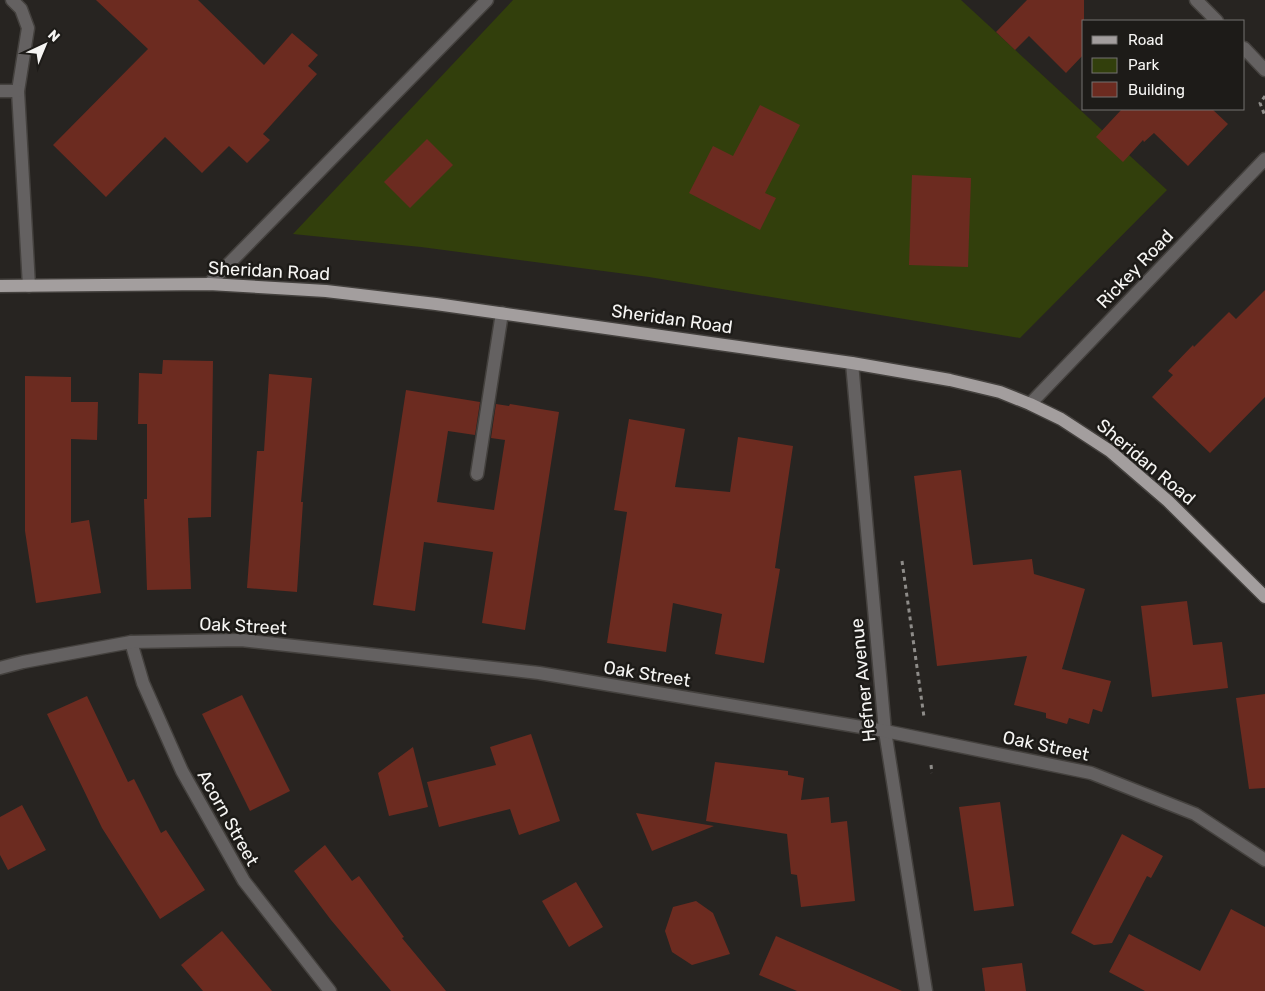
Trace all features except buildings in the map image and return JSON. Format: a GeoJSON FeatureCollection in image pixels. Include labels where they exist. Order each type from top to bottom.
{"type":"FeatureCollection","features":[{"type":"Feature","properties":{"kind":"main road","name":"Sheridan Road"},"geometry":{"type":"LineString","coordinates":[[0,286],[210,284],[326,291],[502,313],[852,363],[950,380],[1000,392],[1030,404],[1084,433],[1116,456],[1168,501],[1265,596]]}},
{"type":"Feature","properties":{"kind":"street"},"geometry":{"type":"LineString","coordinates":[[12,0],[20,9],[28,28],[18,91],[29,286]]}},
{"type":"Feature","properties":{"kind":"street"},"geometry":{"type":"LineString","coordinates":[[210,284],[487,0]]}},
{"type":"Feature","properties":{"kind":"street"},"geometry":{"type":"LineString","coordinates":[[1196,0],[1216,20]]}},
{"type":"Feature","properties":{"kind":"street"},"geometry":{"type":"LineString","coordinates":[[1245,49],[1265,70]]}},
{"type":"Feature","properties":{"kind":"street"},"geometry":{"type":"LineString","coordinates":[[0,91],[18,91]]}},
{"type":"Feature","properties":{"kind":"street","name":"Rickey Road"},"geometry":{"type":"LineString","coordinates":[[1030,404],[1265,159]]}},
{"type":"Feature","properties":{"kind":"street"},"geometry":{"type":"LineString","coordinates":[[477,474],[502,313]]}},
{"type":"Feature","properties":{"kind":"street","name":"Hefner Avenue"},"geometry":{"type":"LineString","coordinates":[[852,363],[884,731],[926,991]]}},
{"type":"Feature","properties":{"kind":"street","name":"Oak Street"},"geometry":{"type":"LineString","coordinates":[[0,668],[131,642],[241,640],[540,673],[884,731],[1091,773],[1195,814],[1265,860]]}},
{"type":"Feature","properties":{"kind":"street","name":"Acorn Street"},"geometry":{"type":"LineString","coordinates":[[131,642],[144,683],[182,771],[244,881],[330,991]]}},
{"type":"Feature","properties":{"kind":"path"},"geometry":{"type":"LineString","coordinates":[[1265,96],[1260,103],[1265,116]]}},
{"type":"Feature","properties":{"kind":"path"},"geometry":{"type":"LineString","coordinates":[[902,561],[932,773]]}},
{"type":"Feature","properties":{"kind":"green space"},"geometry":{"type":"Polygon","coordinates":[[[513,0],[961,0],[1167,190],[1020,338],[649,277],[421,247],[293,234],[513,0]]]}}]}
